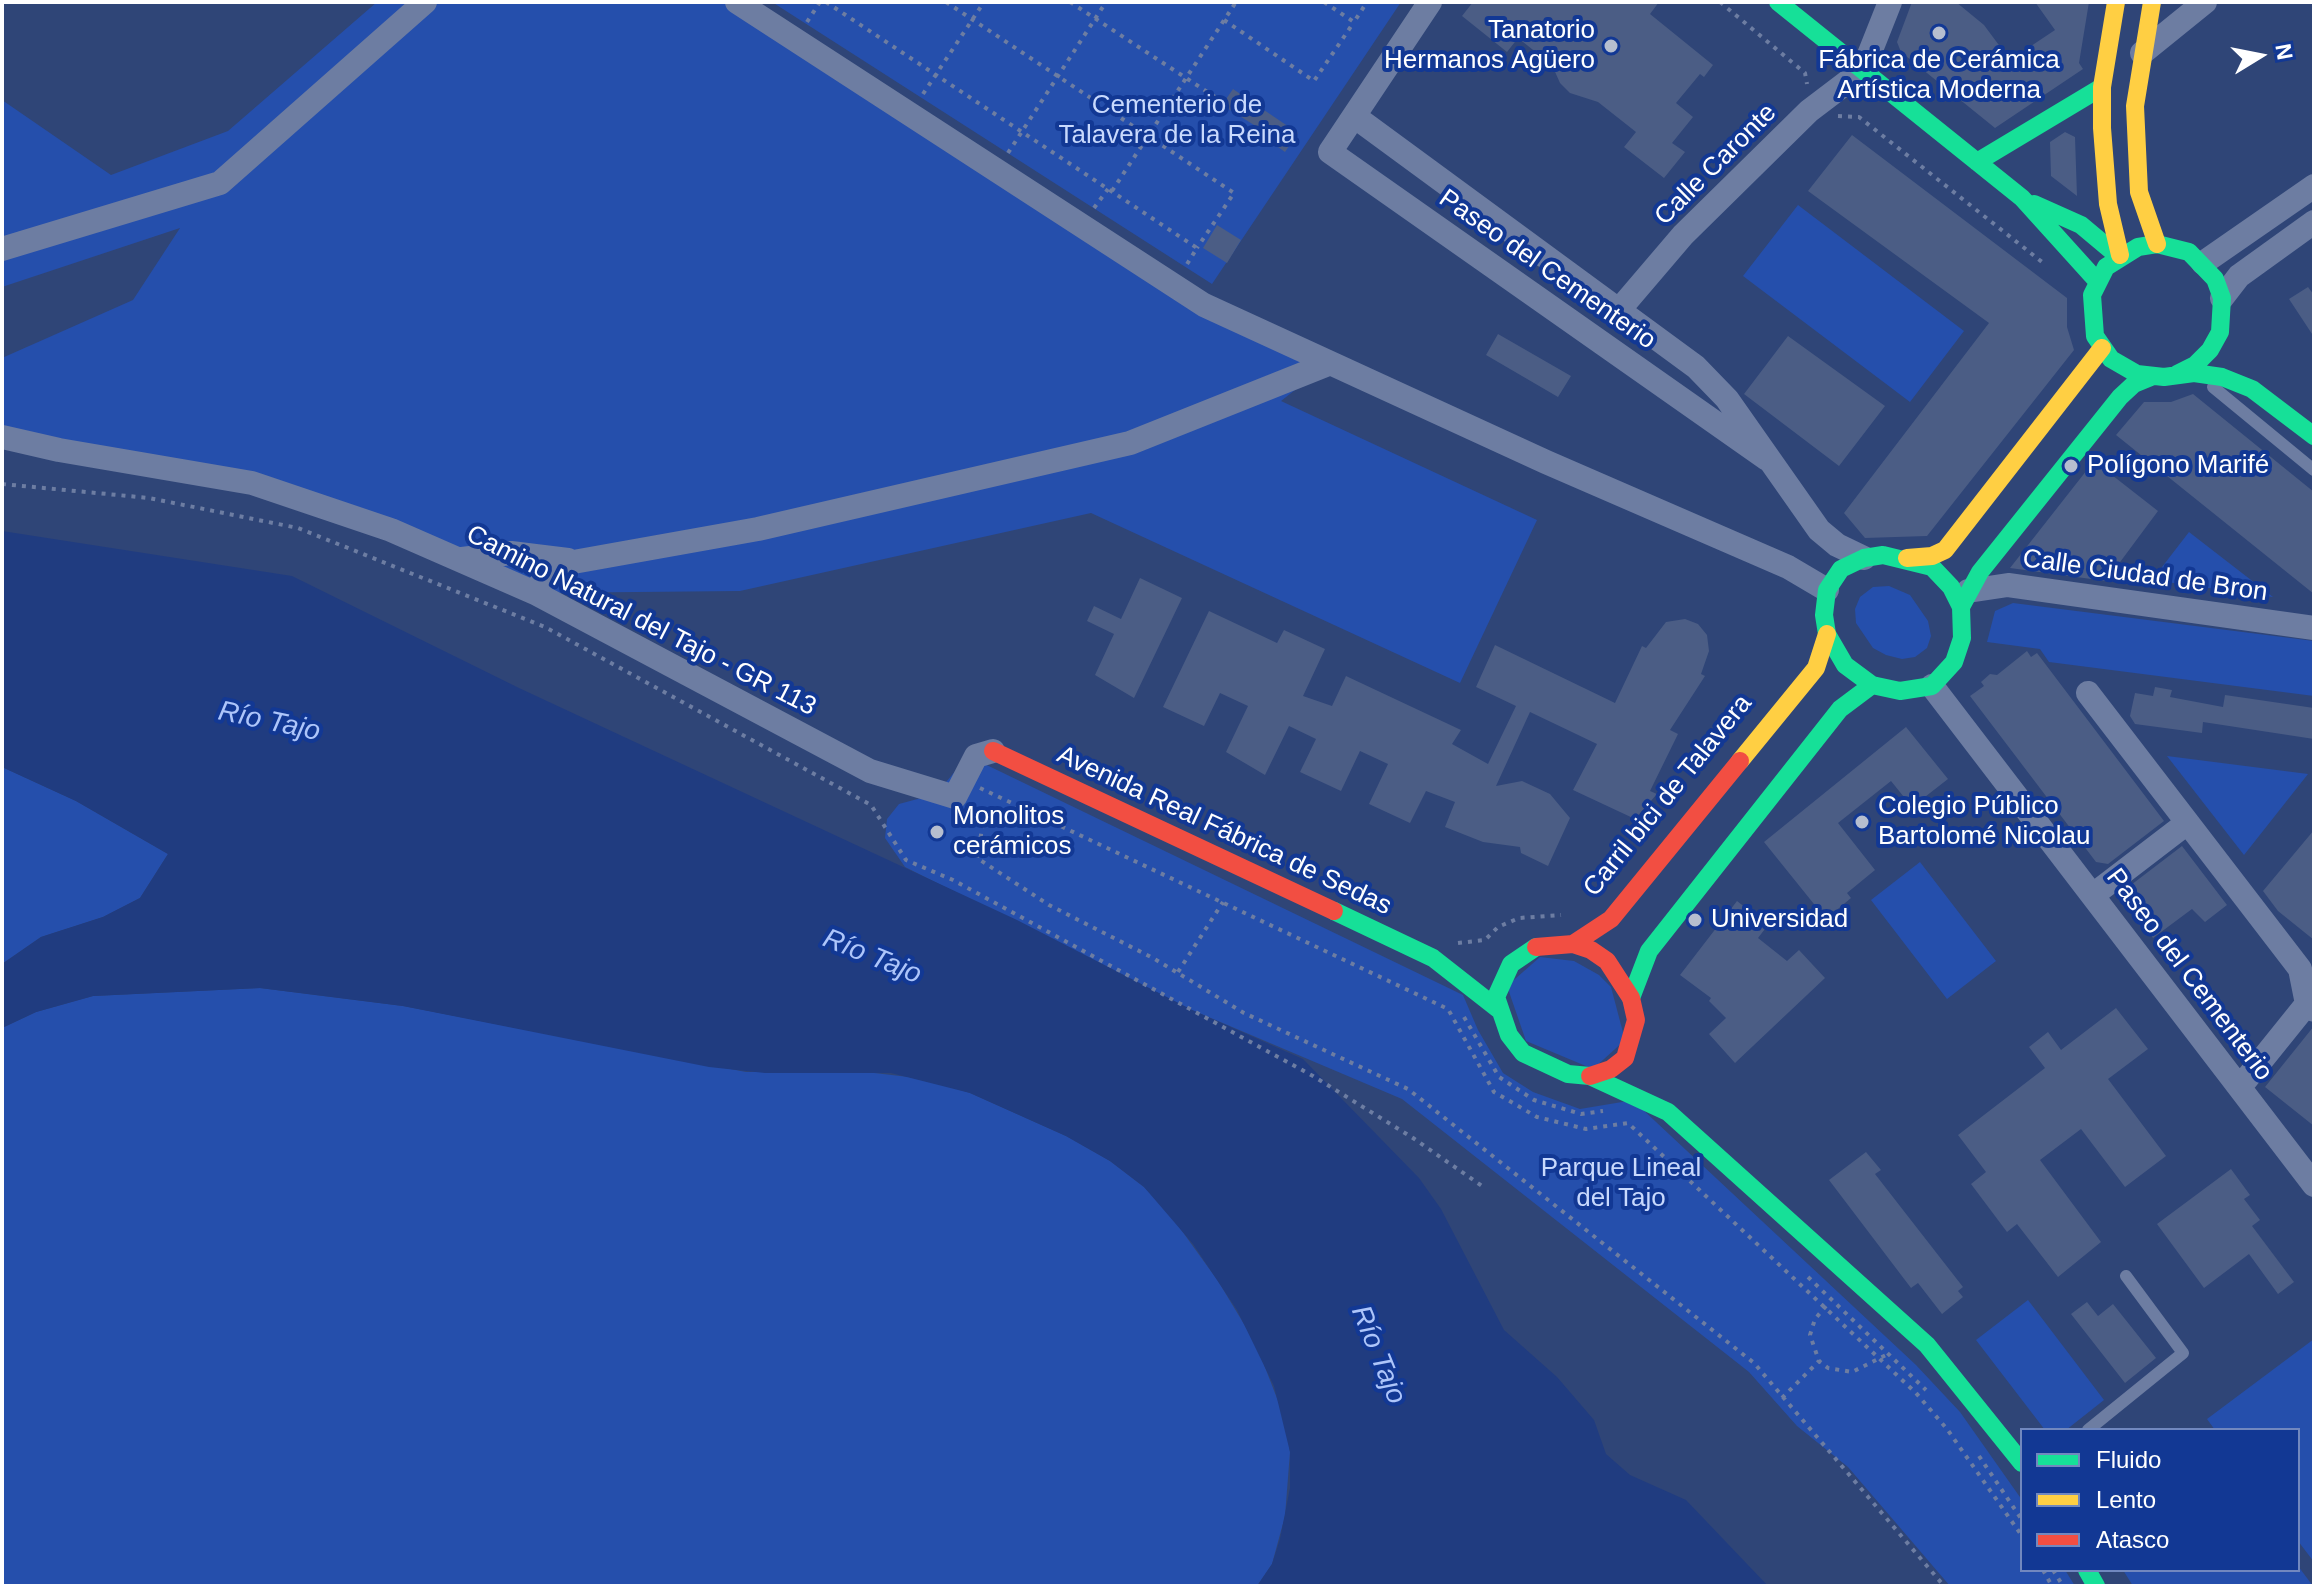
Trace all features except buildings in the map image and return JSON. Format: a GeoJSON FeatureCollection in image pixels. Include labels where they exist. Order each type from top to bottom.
{"type":"FeatureCollection","features":[{"type":"Feature","properties":{"kind":"street"},"geometry":{"type":"LineString","coordinates":[[2,249],[220,183],[425,2]]}},
{"type":"Feature","properties":{"kind":"street"},"geometry":{"type":"LineString","coordinates":[[737,2],[1173,287],[1328,364],[1788,567],[1827,590]]}},
{"type":"Feature","properties":{"kind":"street","name":"Paseo del Cementerio"},"geometry":{"type":"LineString","coordinates":[[1430,2],[1330,152],[1767,459]]}},
{"type":"Feature","properties":{"kind":"street"},"geometry":{"type":"LineString","coordinates":[[1778,2],[2022,198],[2097,281]]}},
{"type":"Feature","properties":{"kind":"street"},"geometry":{"type":"LineString","coordinates":[[1863,70],[1890,2]]}},
{"type":"Feature","properties":{"kind":"street"},"geometry":{"type":"LineString","coordinates":[[2116,2],[2102,87],[2108,204],[2119,255]]}},
{"type":"Feature","properties":{"kind":"street"},"geometry":{"type":"LineString","coordinates":[[2152,2],[2135,106],[2139,192],[2157,244]]}},
{"type":"Feature","properties":{"kind":"street"},"geometry":{"type":"LineString","coordinates":[[2142,53],[2205,2]]}},
{"type":"Feature","properties":{"kind":"street","name":"Calle Caronte"},"geometry":{"type":"LineString","coordinates":[[1619,310],[1683,235],[1809,111],[1863,70]]}},
{"type":"Feature","properties":{"kind":"street"},"geometry":{"type":"LineString","coordinates":[[1977,162],[2102,87]]}},
{"type":"Feature","properties":{"kind":"street","name":"Paseo del Cementerio"},"geometry":{"type":"LineString","coordinates":[[1354,116],[1696,367],[1727,399],[1819,530],[1837,545],[1864,558]]}},
{"type":"Feature","properties":{"kind":"street"},"geometry":{"type":"LineString","coordinates":[[2203,263],[2314,186]]}},
{"type":"Feature","properties":{"kind":"street"},"geometry":{"type":"LineString","coordinates":[[2022,198],[2081,225],[2119,255]]}},
{"type":"Feature","properties":{"kind":"street"},"geometry":{"type":"LineString","coordinates":[[2222,298],[2239,276],[2314,222]]}},
{"type":"Feature","properties":{"kind":"street"},"geometry":{"type":"LineString","coordinates":[[2151,377],[2123,368],[2102,348],[2095,336],[2090,308],[2097,281],[2119,255],[2157,244],[2181,249],[2203,263],[2215,279],[2222,298],[2220,332],[2210,350],[2186,373]]}},
{"type":"Feature","properties":{"kind":"street"},"geometry":{"type":"LineString","coordinates":[[2220,332],[2252,389],[2314,436]]}},
{"type":"Feature","properties":{"kind":"street"},"geometry":{"type":"LineString","coordinates":[[2102,348],[1945,550],[1932,556],[1907,558],[1883,555],[1864,558],[1841,569],[1827,590],[1824,615],[1827,634],[1845,665],[1872,685],[1900,691],[1932,686],[1954,662],[1962,638],[1965,599],[1980,572],[2120,397],[2134,384],[2151,377],[2186,373],[2252,389]]}},
{"type":"Feature","properties":{"kind":"street"},"geometry":{"type":"LineString","coordinates":[[535,593],[551,566],[758,529],[1130,443],[1328,364]]}},
{"type":"Feature","properties":{"kind":"street","name":"Camino Natural del Tajo - GR 113"},"geometry":{"type":"LineString","coordinates":[[2,437],[59,450],[252,483],[391,530],[535,593],[870,771],[960,788]]}},
{"type":"Feature","properties":{"kind":"street"},"geometry":{"type":"LineString","coordinates":[[461,559],[511,553],[578,562]]}},
{"type":"Feature","properties":{"kind":"street"},"geometry":{"type":"LineString","coordinates":[[1907,558],[1932,567],[1965,599]]}},
{"type":"Feature","properties":{"kind":"street","name":"Calle Ciudad de Bron"},"geometry":{"type":"LineString","coordinates":[[1965,599],[2008,585],[2314,628]]}},
{"type":"Feature","properties":{"kind":"street"},"geometry":{"type":"LineString","coordinates":[[1573,944],[1611,919],[1816,668],[1827,634]]}},
{"type":"Feature","properties":{"kind":"street"},"geometry":{"type":"LineString","coordinates":[[1631,998],[1649,951],[1840,709],[1872,685]]}},
{"type":"Feature","properties":{"kind":"street","name":"Paseo del Cementerio"},"geometry":{"type":"LineString","coordinates":[[1932,686],[2314,1185]]}},
{"type":"Feature","properties":{"kind":"street"},"geometry":{"type":"LineString","coordinates":[[2088,693],[2300,969],[2312,1003],[2240,1087]]}},
{"type":"Feature","properties":{"kind":"street"},"geometry":{"type":"LineString","coordinates":[[960,788],[976,756],[993,751]]}},
{"type":"Feature","properties":{"kind":"street","name":"Avenida Real Fábrica de Sedas"},"geometry":{"type":"LineString","coordinates":[[993,751],[1433,958],[1498,1009],[1509,1035],[1523,1053],[1568,1074],[1590,1076],[1668,1112],[1927,1345],[2020,1461]]}},
{"type":"Feature","properties":{"kind":"street"},"geometry":{"type":"LineString","coordinates":[[2093,895],[2187,823]]}},
{"type":"Feature","properties":{"kind":"street"},"geometry":{"type":"LineString","coordinates":[[1498,1009],[1500,982],[1511,964],[1529,949],[1550,944],[1573,944],[1607,961],[1631,998],[1636,1020],[1632,1043],[1625,1058],[1611,1069],[1590,1076]]}},
{"type":"Feature","properties":{"kind":"street","name":"Avenida Real Fábrica de Sedas"},"geometry":{"type":"LineString","coordinates":[[1433,958],[1511,964]]}},
{"type":"Feature","properties":{"kind":"street"},"geometry":{"type":"LineString","coordinates":[[1632,1043],[1642,1063]]}},
{"type":"Feature","properties":{"kind":"street","name":"Avenida Real Fábrica de Sedas"},"geometry":{"type":"LineString","coordinates":[[1654,1086],[1668,1112]]}},
{"type":"Feature","properties":{"kind":"lane"},"geometry":{"type":"LineString","coordinates":[[2186,373],[2314,470]]}},
{"type":"Feature","properties":{"kind":"lane"},"geometry":{"type":"LineString","coordinates":[[2090,1428],[2183,1353],[2126,1276]]}},
{"type":"Feature","properties":{"kind":"path"},"geometry":{"type":"LineString","coordinates":[[826,2],[1197,248]]}},
{"type":"Feature","properties":{"kind":"path"},"geometry":{"type":"LineString","coordinates":[[946,2],[1234,193],[1173,287]]}},
{"type":"Feature","properties":{"kind":"path"},"geometry":{"type":"LineString","coordinates":[[923,94],[984,2]]}},
{"type":"Feature","properties":{"kind":"path"},"geometry":{"type":"LineString","coordinates":[[1070,2],[1215,97]]}},
{"type":"Feature","properties":{"kind":"path"},"geometry":{"type":"LineString","coordinates":[[1008,153],[1106,2]]}},
{"type":"Feature","properties":{"kind":"path"},"geometry":{"type":"LineString","coordinates":[[1094,208],[1148,135],[1236,2]]}},
{"type":"Feature","properties":{"kind":"path"},"geometry":{"type":"LineString","coordinates":[[1324,2],[1354,22]]}},
{"type":"Feature","properties":{"kind":"path"},"geometry":{"type":"LineString","coordinates":[[1224,20],[1314,81],[1367,2]]}},
{"type":"Feature","properties":{"kind":"path"},"geometry":{"type":"LineString","coordinates":[[1720,2],[1805,73],[1809,111],[1820,121],[1849,114],[1859,117],[2053,271]]}},
{"type":"Feature","properties":{"kind":"path"},"geometry":{"type":"LineString","coordinates":[[2,484],[149,498],[298,528],[545,627],[871,805],[906,860],[953,880],[1313,1076],[1413,1138],[1482,1186]]}},
{"type":"Feature","properties":{"kind":"path"},"geometry":{"type":"LineString","coordinates":[[960,788],[1223,902],[1448,1009],[1494,1092],[1537,1117],[1586,1129],[1628,1123],[1826,1306],[1947,1429],[2020,1533]]}},
{"type":"Feature","properties":{"kind":"path"},"geometry":{"type":"LineString","coordinates":[[960,788],[983,823],[977,858],[1049,905],[1178,972],[1244,1013],[1408,1089],[1754,1363],[1944,1586]]}},
{"type":"Feature","properties":{"kind":"path"},"geometry":{"type":"LineString","coordinates":[[1178,972],[1223,902]]}},
{"type":"Feature","properties":{"kind":"path","name":"Carril bici de Talavera"},"geometry":{"type":"LineString","coordinates":[[1433,958],[1444,938],[1464,945],[1485,940],[1498,927],[1519,918],[1549,914],[1572,917]]}},
{"type":"Feature","properties":{"kind":"path"},"geometry":{"type":"LineString","coordinates":[[1462,1013],[1499,1077],[1534,1100],[1581,1114],[1605,1111]]}},
{"type":"Feature","properties":{"kind":"path"},"geometry":{"type":"LineString","coordinates":[[1798,1268],[1936,1400]]}},
{"type":"Feature","properties":{"kind":"path"},"geometry":{"type":"LineString","coordinates":[[1826,1306],[1815,1319],[1810,1335],[1819,1361],[1828,1368],[1852,1372],[1880,1359]]}},
{"type":"Feature","properties":{"kind":"path"},"geometry":{"type":"LineString","coordinates":[[1782,1398],[1819,1361]]}},
{"type":"Feature","properties":{"kind":"path"},"geometry":{"type":"LineString","coordinates":[[1971,1444],[2020,1517]]}},
{"type":"Feature","properties":{"kind":"green space"},"geometry":{"type":"Polygon","coordinates":[[[377,2],[730,2],[1228,316],[1328,364],[1281,401],[1537,520],[1460,683],[1091,513],[740,591],[535,593],[252,483],[2,437],[2,358],[133,300],[180,228],[2,287],[2,100],[111,175],[228,131],[377,2]]]}},
{"type":"Feature","properties":{"kind":"green space","name":"Cementerio de Talavera de la Reina"},"geometry":{"type":"Polygon","coordinates":[[[772,2],[1401,2],[1212,284],[772,2]]]}},
{"type":"Feature","properties":{"kind":"green space"},"geometry":{"type":"Polygon","coordinates":[[[1798,205],[1964,331],[1910,402],[1743,276],[1798,205]]]}},
{"type":"Feature","properties":{"kind":"green space"},"geometry":{"type":"Polygon","coordinates":[[[2189,532],[2273,597],[2152,580],[2189,532]]]}},
{"type":"Feature","properties":{"kind":"green space"},"geometry":{"type":"Polygon","coordinates":[[[1889,586],[1910,595],[1928,621],[1931,636],[1927,648],[1915,657],[1902,659],[1873,648],[1856,623],[1855,609],[1860,597],[1873,587],[1889,586]]]}},
{"type":"Feature","properties":{"kind":"green space"},"geometry":{"type":"Polygon","coordinates":[[[2013,603],[2314,641],[2314,696],[2049,662],[2040,649],[1987,642],[1995,611],[2013,603]]]}},
{"type":"Feature","properties":{"kind":"green space","name":"Parque Lineal del Tajo"},"geometry":{"type":"Polygon","coordinates":[[[968,756],[1463,995],[1478,1030],[1503,1073],[1533,1092],[1580,1109],[1628,1101],[1640,1107],[1916,1365],[1960,1412],[2020,1497],[2020,1572],[2066,1572],[2075,1586],[1950,1586],[1848,1467],[1797,1426],[1749,1372],[1402,1099],[1192,1010],[905,867],[885,838],[887,819],[899,804],[936,794],[968,756]]]}},
{"type":"Feature","properties":{"kind":"green space"},"geometry":{"type":"Polygon","coordinates":[[[2167,756],[2308,774],[2244,855],[2167,756]]]}},
{"type":"Feature","properties":{"kind":"green space"},"geometry":{"type":"Polygon","coordinates":[[[2,767],[76,801],[168,854],[140,898],[103,917],[41,937],[2,964],[2,767]]]}},
{"type":"Feature","properties":{"kind":"green space"},"geometry":{"type":"Polygon","coordinates":[[[1920,862],[1996,961],[1947,999],[1871,900],[1920,862]]]}},
{"type":"Feature","properties":{"kind":"green space"},"geometry":{"type":"Polygon","coordinates":[[[1540,957],[1574,961],[1599,975],[1611,987],[1625,1040],[1593,1069],[1526,1041],[1507,986],[1540,957]]]}},
{"type":"Feature","properties":{"kind":"green space"},"geometry":{"type":"Polygon","coordinates":[[[260,988],[403,1006],[746,1072],[857,1071],[926,1079],[970,1093],[1066,1136],[1110,1161],[1144,1187],[1169,1213],[1218,1281],[1256,1344],[1285,1419],[1290,1452],[1285,1516],[1272,1564],[1257,1586],[2,1586],[2,1028],[36,1012],[93,996],[260,988]]]}},
{"type":"Feature","properties":{"kind":"green space"},"geometry":{"type":"Polygon","coordinates":[[[2028,1300],[2104,1400],[2069,1428],[2043,1428],[1976,1340],[2028,1300]]]}},
{"type":"Feature","properties":{"kind":"green space"},"geometry":{"type":"Polygon","coordinates":[[[2314,1339],[2314,1562],[2300,1544],[2300,1428],[2214,1428],[2207,1419],[2314,1339]]]}},
{"type":"Feature","properties":{"kind":"green space"},"geometry":{"type":"Polygon","coordinates":[[[2300,1569],[2313,1586],[2133,1586],[2124,1572],[2300,1572],[2300,1569]]]}},
{"type":"Feature","properties":{"kind":"water","name":"Río Tajo"},"geometry":{"type":"Polygon","coordinates":[[[2,531],[292,576],[519,688],[1017,920],[1192,1010],[1303,1059],[1419,1178],[1441,1209],[1504,1330],[1557,1377],[1594,1420],[1606,1454],[1630,1475],[1686,1500],[1768,1586],[1257,1586],[1272,1564],[1280,1539],[1290,1488],[1290,1452],[1274,1386],[1237,1310],[1193,1244],[1144,1187],[1110,1161],[1066,1136],[970,1093],[891,1073],[765,1073],[709,1067],[403,1006],[260,988],[93,996],[36,1012],[2,1028],[2,964],[41,937],[103,917],[140,898],[168,854],[76,801],[2,767],[2,531]]]}},
{"type":"Feature","properties":{"kind":"traffic: fast"},"geometry":{"type":"LineString","coordinates":[[1778,2],[2022,198],[2097,281]]}},
{"type":"Feature","properties":{"kind":"traffic: fast"},"geometry":{"type":"LineString","coordinates":[[1977,162],[2102,87]]}},
{"type":"Feature","properties":{"kind":"traffic: fast"},"geometry":{"type":"LineString","coordinates":[[2034,204],[2081,225],[2118,256]]}},
{"type":"Feature","properties":{"kind":"traffic: fast"},"geometry":{"type":"LineString","coordinates":[[2177,374],[2195,365],[2210,350],[2220,332],[2222,298],[2215,279],[2189,252],[2157,244],[2138,247],[2106,267],[2092,295],[2095,336],[2111,359],[2137,374],[2164,377],[2194,373],[2222,377],[2252,389],[2314,436]]}},
{"type":"Feature","properties":{"kind":"traffic: fast"},"geometry":{"type":"LineString","coordinates":[[1961,607],[1980,572],[2120,397],[2134,384],[2151,377]]}},
{"type":"Feature","properties":{"kind":"traffic: fast"},"geometry":{"type":"LineString","coordinates":[[1883,555],[1932,567],[1951,587],[1961,607],[1962,638],[1954,662],[1932,686],[1900,691],[1872,685],[1845,665],[1827,634],[1824,615],[1827,590],[1841,569],[1864,558],[1883,555]]}},
{"type":"Feature","properties":{"kind":"traffic: fast"},"geometry":{"type":"LineString","coordinates":[[1631,998],[1649,951],[1840,709],[1872,685]]}},
{"type":"Feature","properties":{"kind":"traffic: fast"},"geometry":{"type":"LineString","coordinates":[[1334,911],[1433,958],[1498,1009]]}},
{"type":"Feature","properties":{"kind":"traffic: fast"},"geometry":{"type":"LineString","coordinates":[[1536,947],[1511,964],[1496,997],[1509,1035],[1523,1053],[1568,1074],[1590,1076],[1668,1112],[1927,1345],[2020,1461]]}},
{"type":"Feature","properties":{"kind":"traffic: fast"},"geometry":{"type":"LineString","coordinates":[[2088,1572],[2096,1586]]}},
{"type":"Feature","properties":{"kind":"traffic: slow"},"geometry":{"type":"LineString","coordinates":[[2116,2],[2102,87],[2102,128],[2108,204],[2120,255]]}},
{"type":"Feature","properties":{"kind":"traffic: slow"},"geometry":{"type":"LineString","coordinates":[[2152,2],[2135,106],[2139,192],[2157,244]]}},
{"type":"Feature","properties":{"kind":"traffic: slow"},"geometry":{"type":"LineString","coordinates":[[1907,558],[1932,556],[1945,550],[2102,348]]}},
{"type":"Feature","properties":{"kind":"traffic: slow"},"geometry":{"type":"LineString","coordinates":[[1740,761],[1816,668],[1827,634]]}},
{"type":"Feature","properties":{"kind":"traffic: jam"},"geometry":{"type":"LineString","coordinates":[[993,751],[1334,911]]}},
{"type":"Feature","properties":{"kind":"traffic: jam"},"geometry":{"type":"LineString","coordinates":[[1573,944],[1611,919],[1740,761]]}},
{"type":"Feature","properties":{"kind":"traffic: jam"},"geometry":{"type":"LineString","coordinates":[[1536,947],[1573,944],[1591,950],[1607,961],[1631,998],[1636,1020],[1625,1058],[1611,1069],[1590,1076]]}},
{"type":"Feature","properties":{"kind":"place","name":"Fábrica de Cerámica Artística Moderna"},"geometry":{"type":"Point","coordinates":[1939,33]}},
{"type":"Feature","properties":{"kind":"place","name":"Tanatorio Hermanos Agüero"},"geometry":{"type":"Point","coordinates":[1611,46]}},
{"type":"Feature","properties":{"kind":"place","name":"Polígono Marifé"},"geometry":{"type":"Point","coordinates":[2071,466]}},
{"type":"Feature","properties":{"kind":"place","name":"Colegio Público Bartolomé Nicolau"},"geometry":{"type":"Point","coordinates":[1862,822]}},
{"type":"Feature","properties":{"kind":"place","name":"Monolitos cerámicos"},"geometry":{"type":"Point","coordinates":[937,832]}},
{"type":"Feature","properties":{"kind":"place","name":"Universidad"},"geometry":{"type":"Point","coordinates":[1695,920]}}]}
